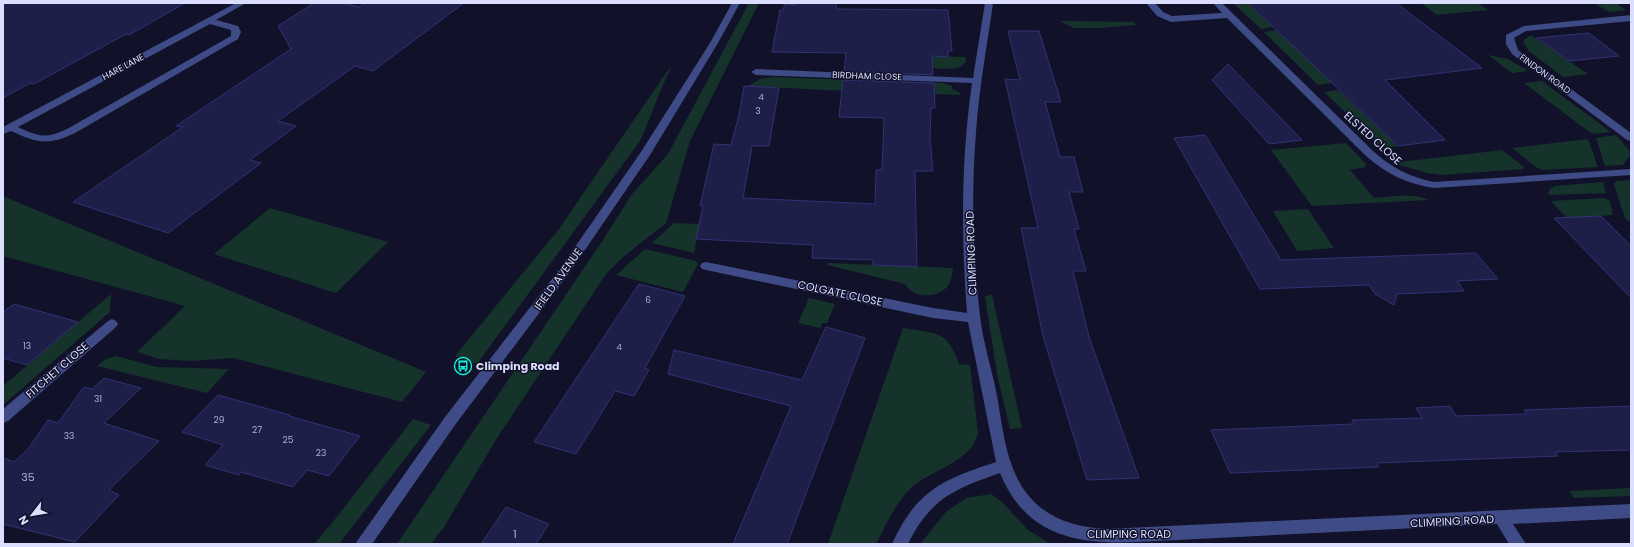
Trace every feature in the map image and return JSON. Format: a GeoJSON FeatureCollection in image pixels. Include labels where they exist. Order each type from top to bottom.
{"type":"FeatureCollection","features":[{"type":"Feature","properties":{"kind":"street","name":"HARE LANE"},"geometry":{"type":"LineString","coordinates":[[7,129],[242,3]]}},
{"type":"Feature","properties":{"kind":"street","name":"IFIELD AVENUE"},"geometry":{"type":"LineString","coordinates":[[363,544],[450,421],[563,273],[646,153],[714,43],[736,3]]}},
{"type":"Feature","properties":{"kind":"street","name":"CLIMPING ROAD"},"geometry":{"type":"LineString","coordinates":[[989,3],[971,132],[969,186],[974,318],[1003,466],[1014,490],[1027,504],[1048,521],[1068,532],[1094,535],[1174,534],[1631,511]]}},
{"type":"Feature","properties":{"kind":"street"},"geometry":{"type":"LineString","coordinates":[[1150,3],[1160,14],[1171,19],[1229,15]]}},
{"type":"Feature","properties":{"kind":"street","name":"ELSTED CLOSE"},"geometry":{"type":"LineString","coordinates":[[1217,3],[1368,152],[1387,169],[1397,175],[1422,183],[1434,185],[1631,172]]}},
{"type":"Feature","properties":{"kind":"street","name":"FINDON ROAD"},"geometry":{"type":"LineString","coordinates":[[1631,18],[1524,29],[1509,37],[1510,44],[1515,52],[1631,138]]}},
{"type":"Feature","properties":{"kind":"street"},"geometry":{"type":"LineString","coordinates":[[7,129],[36,140],[57,138],[235,37],[237,32],[235,28],[209,21]]}},
{"type":"Feature","properties":{"kind":"street","name":"BIRDHAM CLOSE"},"geometry":{"type":"LineString","coordinates":[[756,72],[958,79],[977,81]]}},
{"type":"Feature","properties":{"kind":"street","name":"COLGATE CLOSE"},"geometry":{"type":"LineString","coordinates":[[706,266],[933,313],[974,318]]}},
{"type":"Feature","properties":{"kind":"street","name":"FITCHET CLOSE"},"geometry":{"type":"LineString","coordinates":[[3,417],[112,324]]}},
{"type":"Feature","properties":{"kind":"street"},"geometry":{"type":"LineString","coordinates":[[900,544],[915,516],[931,499],[960,482],[1003,466]]}},
{"type":"Feature","properties":{"kind":"street"},"geometry":{"type":"LineString","coordinates":[[1501,518],[1518,544]]}},
{"type":"Feature","properties":{"kind":"green space"},"geometry":{"type":"Polygon","coordinates":[[[749,3],[759,3],[690,141],[666,223],[623,257],[606,274],[495,441],[444,527],[431,544],[397,544],[603,240],[632,194],[668,154],[749,3]]]}},
{"type":"Feature","properties":{"kind":"green space"},"geometry":{"type":"Polygon","coordinates":[[[1233,3],[1247,3],[1273,27],[1261,29],[1233,3]]]}},
{"type":"Feature","properties":{"kind":"green space"},"geometry":{"type":"Polygon","coordinates":[[[1421,3],[1478,3],[1488,10],[1437,15],[1421,3]]]}},
{"type":"Feature","properties":{"kind":"green space"},"geometry":{"type":"Polygon","coordinates":[[[1594,3],[1615,3],[1626,10],[1609,12],[1594,3]]]}},
{"type":"Feature","properties":{"kind":"green space"},"geometry":{"type":"Polygon","coordinates":[[[1060,21],[1134,22],[1136,25],[1100,28],[1074,28],[1060,21]]]}},
{"type":"Feature","properties":{"kind":"green space"},"geometry":{"type":"Polygon","coordinates":[[[1276,30],[1332,83],[1318,85],[1264,32],[1276,30]]]}},
{"type":"Feature","properties":{"kind":"green space"},"geometry":{"type":"Polygon","coordinates":[[[1531,35],[1588,74],[1563,77],[1529,51],[1523,42],[1531,35]]]}},
{"type":"Feature","properties":{"kind":"green space"},"geometry":{"type":"Polygon","coordinates":[[[1488,55],[1508,59],[1528,71],[1512,73],[1488,55]]]}},
{"type":"Feature","properties":{"kind":"green space"},"geometry":{"type":"Polygon","coordinates":[[[918,56],[966,57],[966,61],[963,65],[952,69],[938,69],[920,67],[918,56]]]}},
{"type":"Feature","properties":{"kind":"green space"},"geometry":{"type":"Polygon","coordinates":[[[671,68],[640,141],[477,364],[455,356],[559,229],[668,70],[671,68]]]}},
{"type":"Feature","properties":{"kind":"green space"},"geometry":{"type":"Polygon","coordinates":[[[773,77],[849,80],[848,91],[748,86],[760,79],[773,77]]]}},
{"type":"Feature","properties":{"kind":"green space"},"geometry":{"type":"Polygon","coordinates":[[[861,80],[943,83],[952,86],[952,89],[959,92],[960,95],[860,91],[861,80]]]}},
{"type":"Feature","properties":{"kind":"green space"},"geometry":{"type":"Polygon","coordinates":[[[1542,81],[1611,132],[1592,134],[1524,83],[1542,81]]]}},
{"type":"Feature","properties":{"kind":"green space"},"geometry":{"type":"Polygon","coordinates":[[[1338,90],[1398,146],[1383,148],[1324,92],[1338,90]]]}},
{"type":"Feature","properties":{"kind":"green space"},"geometry":{"type":"Polygon","coordinates":[[[1616,135],[1629,150],[1630,155],[1623,165],[1605,166],[1596,138],[1616,135]]]}},
{"type":"Feature","properties":{"kind":"green space"},"geometry":{"type":"Polygon","coordinates":[[[1588,139],[1598,167],[1543,170],[1536,167],[1512,148],[1588,139]]]}},
{"type":"Feature","properties":{"kind":"green space"},"geometry":{"type":"Polygon","coordinates":[[[1346,143],[1366,164],[1365,167],[1350,170],[1374,198],[1415,196],[1428,200],[1312,206],[1271,150],[1346,143]]]}},
{"type":"Feature","properties":{"kind":"green space"},"geometry":{"type":"Polygon","coordinates":[[[1502,150],[1524,167],[1523,169],[1441,175],[1427,173],[1400,165],[1399,162],[1502,150]]]}},
{"type":"Feature","properties":{"kind":"green space"},"geometry":{"type":"Polygon","coordinates":[[[1631,180],[1631,224],[1625,218],[1614,185],[1616,181],[1631,180]]]}},
{"type":"Feature","properties":{"kind":"green space"},"geometry":{"type":"Polygon","coordinates":[[[1603,182],[1606,193],[1548,195],[1550,189],[1555,186],[1603,182]]]}},
{"type":"Feature","properties":{"kind":"green space"},"geometry":{"type":"Polygon","coordinates":[[[5,197],[426,372],[402,402],[233,358],[192,361],[159,359],[137,352],[185,306],[3,256],[3,198],[5,197]]]}},
{"type":"Feature","properties":{"kind":"green space"},"geometry":{"type":"Polygon","coordinates":[[[1604,198],[1610,201],[1613,215],[1567,218],[1551,201],[1604,198]]]}},
{"type":"Feature","properties":{"kind":"green space"},"geometry":{"type":"Polygon","coordinates":[[[270,208],[388,242],[336,293],[214,254],[270,208]]]}},
{"type":"Feature","properties":{"kind":"green space"},"geometry":{"type":"Polygon","coordinates":[[[1308,209],[1334,248],[1297,251],[1273,211],[1308,209]]]}},
{"type":"Feature","properties":{"kind":"green space"},"geometry":{"type":"Polygon","coordinates":[[[674,223],[700,224],[694,253],[652,243],[674,223]]]}},
{"type":"Feature","properties":{"kind":"green space"},"geometry":{"type":"Polygon","coordinates":[[[645,249],[696,261],[698,264],[683,292],[616,275],[645,249]]]}},
{"type":"Feature","properties":{"kind":"green space"},"geometry":{"type":"Polygon","coordinates":[[[828,263],[953,268],[951,280],[945,289],[933,295],[921,295],[909,289],[905,284],[827,265],[828,263]]]}},
{"type":"Feature","properties":{"kind":"green space"},"geometry":{"type":"Polygon","coordinates":[[[111,294],[110,312],[3,405],[3,386],[111,294]]]}},
{"type":"Feature","properties":{"kind":"green space"},"geometry":{"type":"Polygon","coordinates":[[[992,295],[1022,428],[1010,429],[997,374],[985,296],[992,295]]]}},
{"type":"Feature","properties":{"kind":"green space"},"geometry":{"type":"Polygon","coordinates":[[[809,298],[835,304],[827,323],[822,323],[820,328],[798,323],[809,298]]]}},
{"type":"Feature","properties":{"kind":"green space"},"geometry":{"type":"Polygon","coordinates":[[[903,328],[939,335],[950,344],[959,364],[970,365],[978,433],[974,443],[959,459],[919,482],[910,489],[895,508],[876,544],[828,544],[903,328]]]}},
{"type":"Feature","properties":{"kind":"green space"},"geometry":{"type":"Polygon","coordinates":[[[116,356],[157,367],[229,369],[207,393],[97,366],[106,359],[116,356]]]}},
{"type":"Feature","properties":{"kind":"green space"},"geometry":{"type":"Polygon","coordinates":[[[413,419],[431,425],[339,544],[314,544],[332,523],[413,419]]]}},
{"type":"Feature","properties":{"kind":"green space"},"geometry":{"type":"Polygon","coordinates":[[[1631,488],[1631,496],[1574,498],[1569,491],[1631,488]]]}},
{"type":"Feature","properties":{"kind":"green space"},"geometry":{"type":"Polygon","coordinates":[[[991,494],[1001,501],[1028,530],[1046,541],[1048,544],[920,544],[946,512],[966,498],[991,494]]]}},
{"type":"Feature","properties":{"kind":"building"},"geometry":{"type":"Polygon","coordinates":[[[3,3],[185,3],[129,35],[126,34],[34,84],[30,83],[3,98],[3,3]]]}},
{"type":"Feature","properties":{"kind":"building"},"geometry":{"type":"Polygon","coordinates":[[[314,3],[343,3],[359,7],[365,3],[464,3],[373,71],[355,66],[278,121],[296,126],[250,160],[261,163],[168,233],[73,202],[183,127],[176,126],[291,49],[278,26],[314,3]]]}},
{"type":"Feature","properties":{"kind":"building"},"geometry":{"type":"Polygon","coordinates":[[[796,3],[836,3],[836,9],[948,10],[952,51],[948,51],[948,57],[932,56],[933,75],[844,71],[846,53],[772,52],[780,10],[783,10],[785,4],[796,5],[796,3]]]}},
{"type":"Feature","properties":{"kind":"building"},"geometry":{"type":"Polygon","coordinates":[[[1248,3],[1396,3],[1482,68],[1385,80],[1445,140],[1398,146],[1248,3]]]}},
{"type":"Feature","properties":{"kind":"building"},"geometry":{"type":"Polygon","coordinates":[[[1008,31],[1039,31],[1061,102],[1045,102],[1060,157],[1074,157],[1083,192],[1069,192],[1079,229],[1074,229],[1086,271],[1073,271],[1089,337],[1139,478],[1087,480],[1043,336],[1021,228],[1038,228],[1005,79],[1020,80],[1008,31]]]}},
{"type":"Feature","properties":{"kind":"building"},"geometry":{"type":"Polygon","coordinates":[[[1589,33],[1619,56],[1569,61],[1536,38],[1589,33]]]}},
{"type":"Feature","properties":{"kind":"building"},"geometry":{"type":"Polygon","coordinates":[[[1228,64],[1302,140],[1269,144],[1212,80],[1228,64]]]}},
{"type":"Feature","properties":{"kind":"building"},"geometry":{"type":"Polygon","coordinates":[[[843,80],[934,83],[935,108],[931,108],[930,138],[933,171],[915,171],[917,267],[873,265],[873,260],[812,258],[813,245],[696,239],[703,206],[700,206],[714,144],[731,145],[739,115],[744,86],[779,88],[769,146],[752,146],[743,198],[875,204],[876,170],[882,170],[884,118],[839,117],[843,80]]]}},
{"type":"Feature","properties":{"kind":"building"},"geometry":{"type":"Polygon","coordinates":[[[1205,135],[1281,260],[1476,253],[1498,279],[1457,281],[1464,291],[1397,294],[1394,305],[1375,294],[1369,285],[1260,289],[1174,138],[1205,135]]]}},
{"type":"Feature","properties":{"kind":"building"},"geometry":{"type":"Polygon","coordinates":[[[1601,216],[1631,246],[1631,298],[1554,218],[1601,216]]]}},
{"type":"Feature","properties":{"kind":"building"},"geometry":{"type":"Polygon","coordinates":[[[639,284],[685,296],[645,368],[649,370],[634,396],[615,391],[576,454],[534,442],[639,284]]]}},
{"type":"Feature","properties":{"kind":"building"},"geometry":{"type":"Polygon","coordinates":[[[14,304],[78,322],[27,365],[3,358],[3,312],[14,304]]]}},
{"type":"Feature","properties":{"kind":"building"},"geometry":{"type":"Polygon","coordinates":[[[826,327],[865,338],[787,544],[733,544],[791,406],[668,374],[674,350],[802,380],[826,327]]]}},
{"type":"Feature","properties":{"kind":"building"},"geometry":{"type":"Polygon","coordinates":[[[104,378],[141,388],[104,423],[159,441],[109,490],[119,495],[75,542],[3,524],[3,458],[14,462],[28,449],[48,420],[58,423],[84,387],[92,389],[104,378]]]}},
{"type":"Feature","properties":{"kind":"building"},"geometry":{"type":"Polygon","coordinates":[[[218,395],[360,436],[329,476],[307,470],[293,487],[241,472],[239,475],[205,465],[223,445],[182,432],[218,395]]]}},
{"type":"Feature","properties":{"kind":"building"},"geometry":{"type":"Polygon","coordinates":[[[1450,406],[1456,416],[1527,414],[1524,410],[1631,406],[1631,450],[1555,452],[1558,456],[1376,463],[1379,467],[1230,473],[1211,430],[1354,424],[1352,420],[1422,418],[1416,408],[1450,406]]]}},
{"type":"Feature","properties":{"kind":"building"},"geometry":{"type":"Polygon","coordinates":[[[506,507],[549,524],[536,544],[481,544],[506,507]]]}},
{"type":"Feature","properties":{"kind":"place","name":"Climping Road"},"geometry":{"type":"Point","coordinates":[463,366]}}]}
